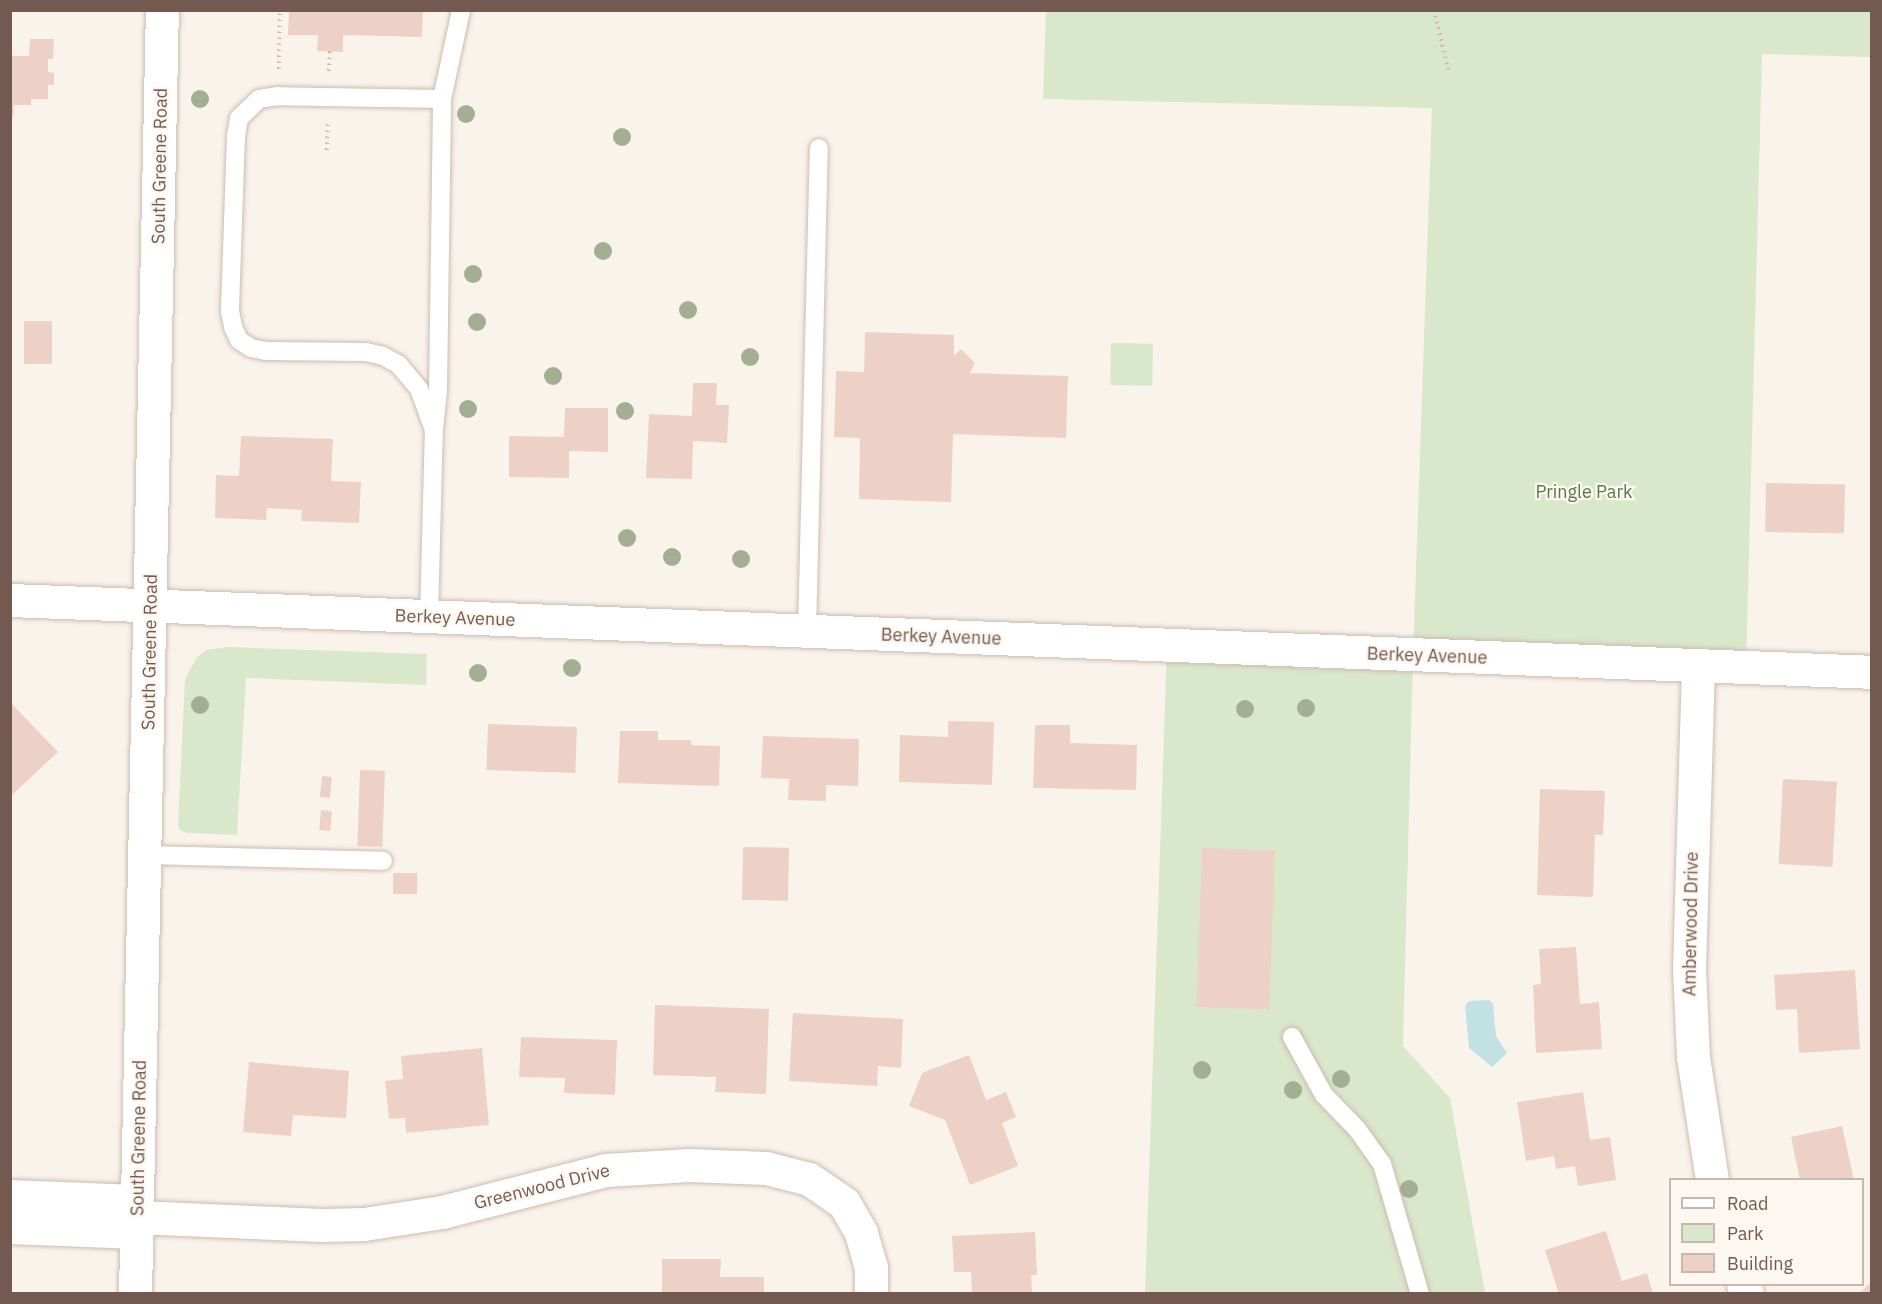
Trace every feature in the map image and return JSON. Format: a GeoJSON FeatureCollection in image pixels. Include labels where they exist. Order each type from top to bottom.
{"type":"FeatureCollection","features":[{"type":"Feature","properties":{"kind":"street","name":"South Greene Road"},"geometry":{"type":"LineString","coordinates":[[135,1293],[162,10]]}},
{"type":"Feature","properties":{"kind":"street","name":"Berkey Avenue"},"geometry":{"type":"LineString","coordinates":[[10,600],[1872,672]]}},
{"type":"Feature","properties":{"kind":"street","name":"Amberwood Drive"},"geometry":{"type":"LineString","coordinates":[[1698,666],[1689,968],[1693,1057],[1712,1178]]}},
{"type":"Feature","properties":{"kind":"street","name":"Greenwood Drive"},"geometry":{"type":"LineString","coordinates":[[137,1217],[322,1225],[363,1224],[442,1212],[606,1170],[689,1165],[766,1168],[809,1179],[844,1203],[861,1233],[871,1268],[871,1293]]}},
{"type":"Feature","properties":{"kind":"street"},"geometry":{"type":"LineString","coordinates":[[10,1196],[137,1217]]}},
{"type":"Feature","properties":{"kind":"street"},"geometry":{"type":"LineString","coordinates":[[10,1227],[137,1217]]}},
{"type":"Feature","properties":{"kind":"lane"},"geometry":{"type":"LineString","coordinates":[[429,617],[434,430],[438,390],[442,99],[461,10]]}},
{"type":"Feature","properties":{"kind":"lane"},"geometry":{"type":"LineString","coordinates":[[434,430],[419,389],[399,365],[383,356],[366,352],[266,351],[251,348],[239,340],[233,327],[230,311],[230,283],[236,136],[239,118],[247,108],[259,99],[278,96],[442,99]]}},
{"type":"Feature","properties":{"kind":"lane"},"geometry":{"type":"LineString","coordinates":[[807,632],[819,148]]}},
{"type":"Feature","properties":{"kind":"lane"},"geometry":{"type":"LineString","coordinates":[[145,855],[383,861]]}},
{"type":"Feature","properties":{"kind":"lane"},"geometry":{"type":"LineString","coordinates":[[1293,1037],[1324,1095],[1357,1128],[1382,1164],[1420,1293]]}},
{"type":"Feature","properties":{"kind":"path"},"geometry":{"type":"LineString","coordinates":[[279,69],[280,10]]}},
{"type":"Feature","properties":{"kind":"path"},"geometry":{"type":"LineString","coordinates":[[1434,10],[1448,69]]}},
{"type":"Feature","properties":{"kind":"green space","name":"Pringle Park"},"geometry":{"type":"Polygon","coordinates":[[[1046,11],[1871,11],[1871,57],[1762,54],[1746,668],[1413,656],[1432,108],[1043,99],[1046,11]]]}},
{"type":"Feature","properties":{"kind":"green space"},"geometry":{"type":"Polygon","coordinates":[[[1111,343],[1153,344],[1152,386],[1110,385],[1111,343]]]}},
{"type":"Feature","properties":{"kind":"green space"},"geometry":{"type":"Polygon","coordinates":[[[1167,646],[1413,656],[1403,1046],[1450,1098],[1485,1293],[1145,1293],[1167,646]]]}},
{"type":"Feature","properties":{"kind":"green space"},"geometry":{"type":"Polygon","coordinates":[[[227,647],[427,654],[426,685],[246,678],[237,835],[187,833],[180,830],[178,826],[185,679],[197,657],[207,650],[227,647]]]}},
{"type":"Feature","properties":{"kind":"water"},"geometry":{"type":"Polygon","coordinates":[[[1489,1000],[1493,1004],[1496,1036],[1507,1053],[1492,1067],[1469,1048],[1465,1006],[1469,1001],[1489,1000]]]}},
{"type":"Feature","properties":{"kind":"building"},"geometry":{"type":"Polygon","coordinates":[[[289,10],[423,10],[422,37],[343,35],[343,52],[317,51],[318,35],[288,35],[289,10]]]}},
{"type":"Feature","properties":{"kind":"building"},"geometry":{"type":"Polygon","coordinates":[[[30,39],[54,39],[53,59],[48,59],[48,72],[54,73],[54,85],[48,85],[48,99],[31,99],[31,105],[14,105],[13,118],[10,118],[10,56],[29,56],[30,39]]]}},
{"type":"Feature","properties":{"kind":"building"},"geometry":{"type":"Polygon","coordinates":[[[24,321],[52,321],[52,364],[24,364],[24,321]]]}},
{"type":"Feature","properties":{"kind":"building"},"geometry":{"type":"Polygon","coordinates":[[[865,332],[954,335],[954,356],[961,349],[975,363],[970,373],[1068,376],[1066,438],[953,434],[951,502],[859,499],[860,438],[834,437],[836,371],[864,372],[865,332]]]}},
{"type":"Feature","properties":{"kind":"building"},"geometry":{"type":"Polygon","coordinates":[[[693,383],[717,383],[716,405],[729,405],[727,443],[693,441],[692,479],[646,478],[649,414],[692,416],[693,383]]]}},
{"type":"Feature","properties":{"kind":"building"},"geometry":{"type":"Polygon","coordinates":[[[565,408],[608,408],[608,452],[569,451],[569,478],[509,477],[509,436],[564,437],[565,408]]]}},
{"type":"Feature","properties":{"kind":"building"},"geometry":{"type":"Polygon","coordinates":[[[241,436],[333,439],[331,481],[361,482],[359,523],[301,521],[302,510],[267,508],[266,520],[215,518],[216,475],[239,476],[241,436]]]}},
{"type":"Feature","properties":{"kind":"building"},"geometry":{"type":"Polygon","coordinates":[[[1766,483],[1845,484],[1844,533],[1765,532],[1766,483]]]}},
{"type":"Feature","properties":{"kind":"building"},"geometry":{"type":"Polygon","coordinates":[[[10,702],[58,752],[12,795],[10,794],[10,702]]]}},
{"type":"Feature","properties":{"kind":"building"},"geometry":{"type":"Polygon","coordinates":[[[948,721],[994,722],[992,785],[899,782],[900,735],[948,737],[948,721]]]}},
{"type":"Feature","properties":{"kind":"building"},"geometry":{"type":"Polygon","coordinates":[[[488,724],[577,727],[575,773],[486,770],[488,724]]]}},
{"type":"Feature","properties":{"kind":"building"},"geometry":{"type":"Polygon","coordinates":[[[1035,725],[1070,725],[1070,743],[1137,745],[1136,790],[1033,788],[1035,725]]]}},
{"type":"Feature","properties":{"kind":"building"},"geometry":{"type":"Polygon","coordinates":[[[620,731],[658,731],[658,740],[691,740],[691,745],[720,746],[719,786],[618,783],[620,731]]]}},
{"type":"Feature","properties":{"kind":"building"},"geometry":{"type":"Polygon","coordinates":[[[763,736],[859,739],[858,786],[826,785],[826,801],[788,800],[789,779],[761,778],[763,736]]]}},
{"type":"Feature","properties":{"kind":"building"},"geometry":{"type":"Polygon","coordinates":[[[360,770],[385,771],[382,847],[357,846],[360,770]]]}},
{"type":"Feature","properties":{"kind":"building"},"geometry":{"type":"Polygon","coordinates":[[[322,776],[332,777],[330,798],[320,797],[322,776]]]}},
{"type":"Feature","properties":{"kind":"building"},"geometry":{"type":"Polygon","coordinates":[[[1783,779],[1837,782],[1832,867],[1779,864],[1783,779]]]}},
{"type":"Feature","properties":{"kind":"building"},"geometry":{"type":"Polygon","coordinates":[[[1540,789],[1605,791],[1603,835],[1595,835],[1593,897],[1537,895],[1540,789]]]}},
{"type":"Feature","properties":{"kind":"building"},"geometry":{"type":"Polygon","coordinates":[[[321,810],[332,811],[330,831],[319,830],[321,810]]]}},
{"type":"Feature","properties":{"kind":"building"},"geometry":{"type":"Polygon","coordinates":[[[743,847],[789,848],[788,901],[742,900],[743,847]]]}},
{"type":"Feature","properties":{"kind":"building"},"geometry":{"type":"Polygon","coordinates":[[[1202,848],[1275,851],[1269,1009],[1196,1007],[1202,848]]]}},
{"type":"Feature","properties":{"kind":"building"},"geometry":{"type":"Polygon","coordinates":[[[393,873],[417,873],[417,894],[393,894],[393,873]]]}},
{"type":"Feature","properties":{"kind":"building"},"geometry":{"type":"Polygon","coordinates":[[[1576,947],[1580,1004],[1599,1002],[1602,1049],[1536,1053],[1533,985],[1541,984],[1539,949],[1576,947]]]}},
{"type":"Feature","properties":{"kind":"building"},"geometry":{"type":"Polygon","coordinates":[[[1855,970],[1860,1049],[1799,1053],[1797,1009],[1776,1010],[1774,975],[1855,970]]]}},
{"type":"Feature","properties":{"kind":"building"},"geometry":{"type":"Polygon","coordinates":[[[655,1005],[769,1009],[766,1094],[715,1092],[716,1077],[653,1075],[655,1005]]]}},
{"type":"Feature","properties":{"kind":"building"},"geometry":{"type":"Polygon","coordinates":[[[793,1013],[903,1019],[901,1068],[878,1066],[877,1086],[789,1081],[793,1013]]]}},
{"type":"Feature","properties":{"kind":"building"},"geometry":{"type":"Polygon","coordinates":[[[521,1037],[617,1040],[615,1095],[564,1093],[565,1078],[519,1077],[521,1037]]]}},
{"type":"Feature","properties":{"kind":"building"},"geometry":{"type":"Polygon","coordinates":[[[482,1048],[489,1125],[406,1133],[405,1118],[389,1119],[385,1081],[403,1079],[401,1056],[482,1048]]]}},
{"type":"Feature","properties":{"kind":"building"},"geometry":{"type":"Polygon","coordinates":[[[969,1055],[986,1100],[1006,1092],[1016,1117],[1002,1123],[1018,1166],[970,1185],[945,1120],[909,1106],[922,1073],[969,1055]]]}},
{"type":"Feature","properties":{"kind":"building"},"geometry":{"type":"Polygon","coordinates":[[[249,1062],[349,1071],[346,1118],[293,1115],[291,1136],[243,1132],[249,1062]]]}},
{"type":"Feature","properties":{"kind":"building"},"geometry":{"type":"Polygon","coordinates":[[[1583,1092],[1590,1140],[1610,1137],[1616,1180],[1578,1186],[1575,1166],[1556,1169],[1554,1156],[1526,1161],[1517,1102],[1583,1092]]]}},
{"type":"Feature","properties":{"kind":"building"},"geometry":{"type":"Polygon","coordinates":[[[1842,1126],[1854,1178],[1800,1178],[1791,1137],[1842,1126]]]}},
{"type":"Feature","properties":{"kind":"building"},"geometry":{"type":"Polygon","coordinates":[[[1606,1231],[1622,1281],[1647,1273],[1653,1294],[1559,1294],[1545,1250],[1606,1231]]]}},
{"type":"Feature","properties":{"kind":"building"},"geometry":{"type":"Polygon","coordinates":[[[1035,1232],[1037,1275],[1031,1275],[1032,1294],[972,1294],[971,1272],[954,1272],[952,1236],[1035,1232]]]}},
{"type":"Feature","properties":{"kind":"building"},"geometry":{"type":"Polygon","coordinates":[[[662,1259],[721,1259],[720,1277],[764,1277],[764,1294],[662,1294],[662,1259]]]}},
{"type":"Feature","properties":{"kind":"building"},"geometry":{"type":"Polygon","coordinates":[[[1872,1281],[1872,1294],[1859,1294],[1872,1281]]]}}]}
